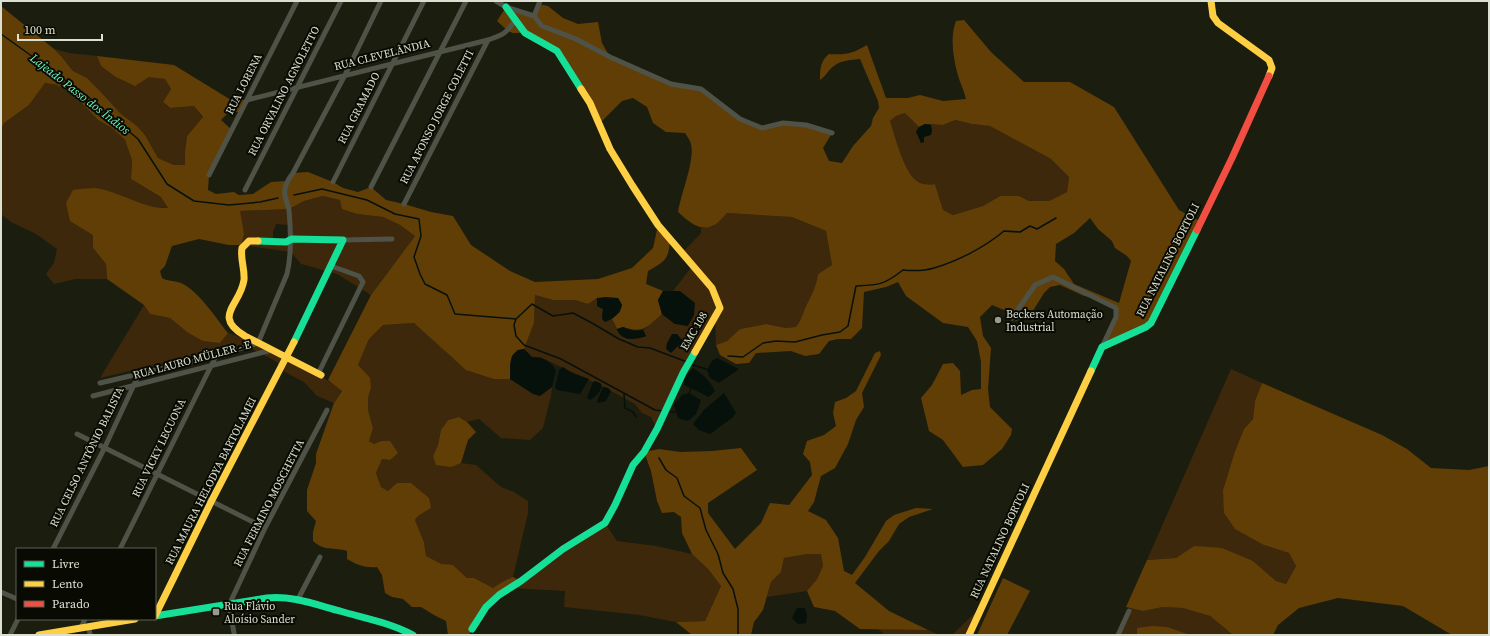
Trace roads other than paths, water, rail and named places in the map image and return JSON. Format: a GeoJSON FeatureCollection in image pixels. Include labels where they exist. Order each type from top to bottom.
{"type":"FeatureCollection","features":[{"type":"Feature","properties":{"kind":"street","name":"RUA LORENA"},"geometry":{"type":"LineString","coordinates":[[209,175],[296,1]]}},
{"type":"Feature","properties":{"kind":"street","name":"RUA ORVALINO AGNOLETTO"},"geometry":{"type":"LineString","coordinates":[[245,190],[341,1]]}},
{"type":"Feature","properties":{"kind":"street"},"geometry":{"type":"LineString","coordinates":[[258,343],[287,274],[292,240],[289,225],[289,209],[284,191],[287,181],[293,173],[345,75],[381,1]]}},
{"type":"Feature","properties":{"kind":"street","name":"RUA GRAMADO"},"geometry":{"type":"LineString","coordinates":[[334,182],[424,1]]}},
{"type":"Feature","properties":{"kind":"street"},"geometry":{"type":"LineString","coordinates":[[372,187],[466,1]]}},
{"type":"Feature","properties":{"kind":"street"},"geometry":{"type":"LineString","coordinates":[[496,1],[506,7],[534,16],[542,26],[576,39],[610,57],[671,84],[701,89],[740,119],[762,128],[783,123],[806,125],[832,133]]}},
{"type":"Feature","properties":{"kind":"street"},"geometry":{"type":"LineString","coordinates":[[534,16],[540,1]]}},
{"type":"Feature","properties":{"kind":"street","name":"RUA NATALINO BORTOLI"},"geometry":{"type":"LineString","coordinates":[[969,635],[1102,347],[1146,327],[1151,323],[1232,158],[1272,68],[1269,60],[1218,23],[1213,16],[1211,1]]}},
{"type":"Feature","properties":{"kind":"street","name":"EMC 108"},"geometry":{"type":"LineString","coordinates":[[472,629],[486,607],[498,595],[521,581],[563,549],[605,523],[615,505],[632,465],[644,452],[657,429],[683,373],[720,308],[712,288],[658,225],[632,185],[610,149],[590,103],[557,51],[525,33],[506,7]]}},
{"type":"Feature","properties":{"kind":"street","name":"RUA CLEVELÂNDIA"},"geometry":{"type":"LineString","coordinates":[[247,100],[298,86],[488,40],[501,36],[508,31],[515,20]]}},
{"type":"Feature","properties":{"kind":"street","name":"RUA AFONSO JORGE COLETTI"},"geometry":{"type":"LineString","coordinates":[[404,204],[488,40]]}},
{"type":"Feature","properties":{"kind":"street"},"geometry":{"type":"LineString","coordinates":[[331,266],[359,276],[363,282],[363,285],[319,375],[236,330],[228,319],[242,288],[244,278],[240,252],[244,244],[249,241],[286,242],[292,240],[392,240]]}},
{"type":"Feature","properties":{"kind":"street","name":"RUA MAURA HELODYA BARTOLAMEI"},"geometry":{"type":"LineString","coordinates":[[156,614],[287,357],[344,240]]}},
{"type":"Feature","properties":{"kind":"street"},"geometry":{"type":"LineString","coordinates":[[1012,318],[1035,285],[1053,277],[1116,308],[1116,317],[1102,347]]}},
{"type":"Feature","properties":{"kind":"street","name":"RUA LAURO MÜLLER - E"},"geometry":{"type":"LineString","coordinates":[[100,383],[216,356],[258,343]]}},
{"type":"Feature","properties":{"kind":"street","name":"RUA LAURO MÜLLER - E"},"geometry":{"type":"LineString","coordinates":[[93,396],[273,350]]}},
{"type":"Feature","properties":{"kind":"street","name":"RUA VICKY LECUONA"},"geometry":{"type":"LineString","coordinates":[[121,548],[216,356]]}},
{"type":"Feature","properties":{"kind":"street","name":"RUA CELSO ANTÔNIO BALISTA"},"geometry":{"type":"LineString","coordinates":[[54,548],[104,449],[139,374]]}},
{"type":"Feature","properties":{"kind":"street","name":"RUA FERMINO MOSCHETTA"},"geometry":{"type":"LineString","coordinates":[[229,605],[265,528],[327,410]]}},
{"type":"Feature","properties":{"kind":"street"},"geometry":{"type":"LineString","coordinates":[[77,434],[104,449],[265,528]]}},
{"type":"Feature","properties":{"kind":"street"},"geometry":{"type":"LineString","coordinates":[[297,601],[320,557]]}},
{"type":"Feature","properties":{"kind":"street"},"geometry":{"type":"LineString","coordinates":[[1,592],[16,599]]}},
{"type":"Feature","properties":{"kind":"street"},"geometry":{"type":"LineString","coordinates":[[156,616],[278,597],[390,625],[406,630],[413,635]]}},
{"type":"Feature","properties":{"kind":"street"},"geometry":{"type":"LineString","coordinates":[[229,605],[234,633]]}},
{"type":"Feature","properties":{"kind":"street"},"geometry":{"type":"LineString","coordinates":[[1118,635],[1129,611]]}},
{"type":"Feature","properties":{"kind":"street"},"geometry":{"type":"LineString","coordinates":[[10,635],[18,620]]}},
{"type":"Feature","properties":{"kind":"street"},"geometry":{"type":"LineString","coordinates":[[81,628],[85,620]]}},
{"type":"Feature","properties":{"kind":"street"},"geometry":{"type":"LineString","coordinates":[[39,635],[129,620]]}},
{"type":"Feature","properties":{"kind":"street"},"geometry":{"type":"LineString","coordinates":[[89,627],[90,635]]}},
{"type":"Feature","properties":{"kind":"waterway","name":"Lajeado Passo dos Índios"},"geometry":{"type":"LineString","coordinates":[[1,34],[86,95],[138,139],[167,184],[194,201],[229,205],[260,202],[278,198]]}},
{"type":"Feature","properties":{"kind":"waterway"},"geometry":{"type":"LineString","coordinates":[[294,195],[322,189],[367,200],[395,214],[419,219],[421,236],[414,257],[420,274],[425,284],[447,295],[455,314],[516,319],[532,304],[553,316],[573,313],[619,339],[638,347],[650,348],[687,362]]}},
{"type":"Feature","properties":{"kind":"waterway"},"geometry":{"type":"LineString","coordinates":[[728,356],[743,357],[763,343],[776,341],[795,342],[840,332],[848,326],[856,286],[881,283],[891,279],[903,270],[915,271],[943,265],[980,248],[1004,231],[1020,232],[1030,226],[1037,229],[1056,218]]}},
{"type":"Feature","properties":{"kind":"waterway"},"geometry":{"type":"LineString","coordinates":[[516,319],[514,325],[516,336],[524,345],[561,359],[655,410],[663,411]]}},
{"type":"Feature","properties":{"kind":"waterway"},"geometry":{"type":"LineString","coordinates":[[690,364],[709,370]]}},
{"type":"Feature","properties":{"kind":"waterway"},"geometry":{"type":"LineString","coordinates":[[689,394],[692,386]]}},
{"type":"Feature","properties":{"kind":"waterway"},"geometry":{"type":"LineString","coordinates":[[624,393],[625,408],[633,412],[636,417]]}},
{"type":"Feature","properties":{"kind":"waterway"},"geometry":{"type":"LineString","coordinates":[[667,411],[675,412]]}},
{"type":"Feature","properties":{"kind":"waterway"},"geometry":{"type":"LineString","coordinates":[[659,458],[666,470],[677,478],[684,496],[700,508],[706,530],[718,554],[723,573],[733,589],[738,609],[738,635]]}},
{"type":"Feature","properties":{"kind":"place","name":"Beckers Automação Industrial"},"geometry":{"type":"Point","coordinates":[998,320]}},
{"type":"Feature","properties":{"kind":"place","name":"Rua Flávio Aloísio Sander"},"geometry":{"type":"Point","coordinates":[216,612]}}]}
